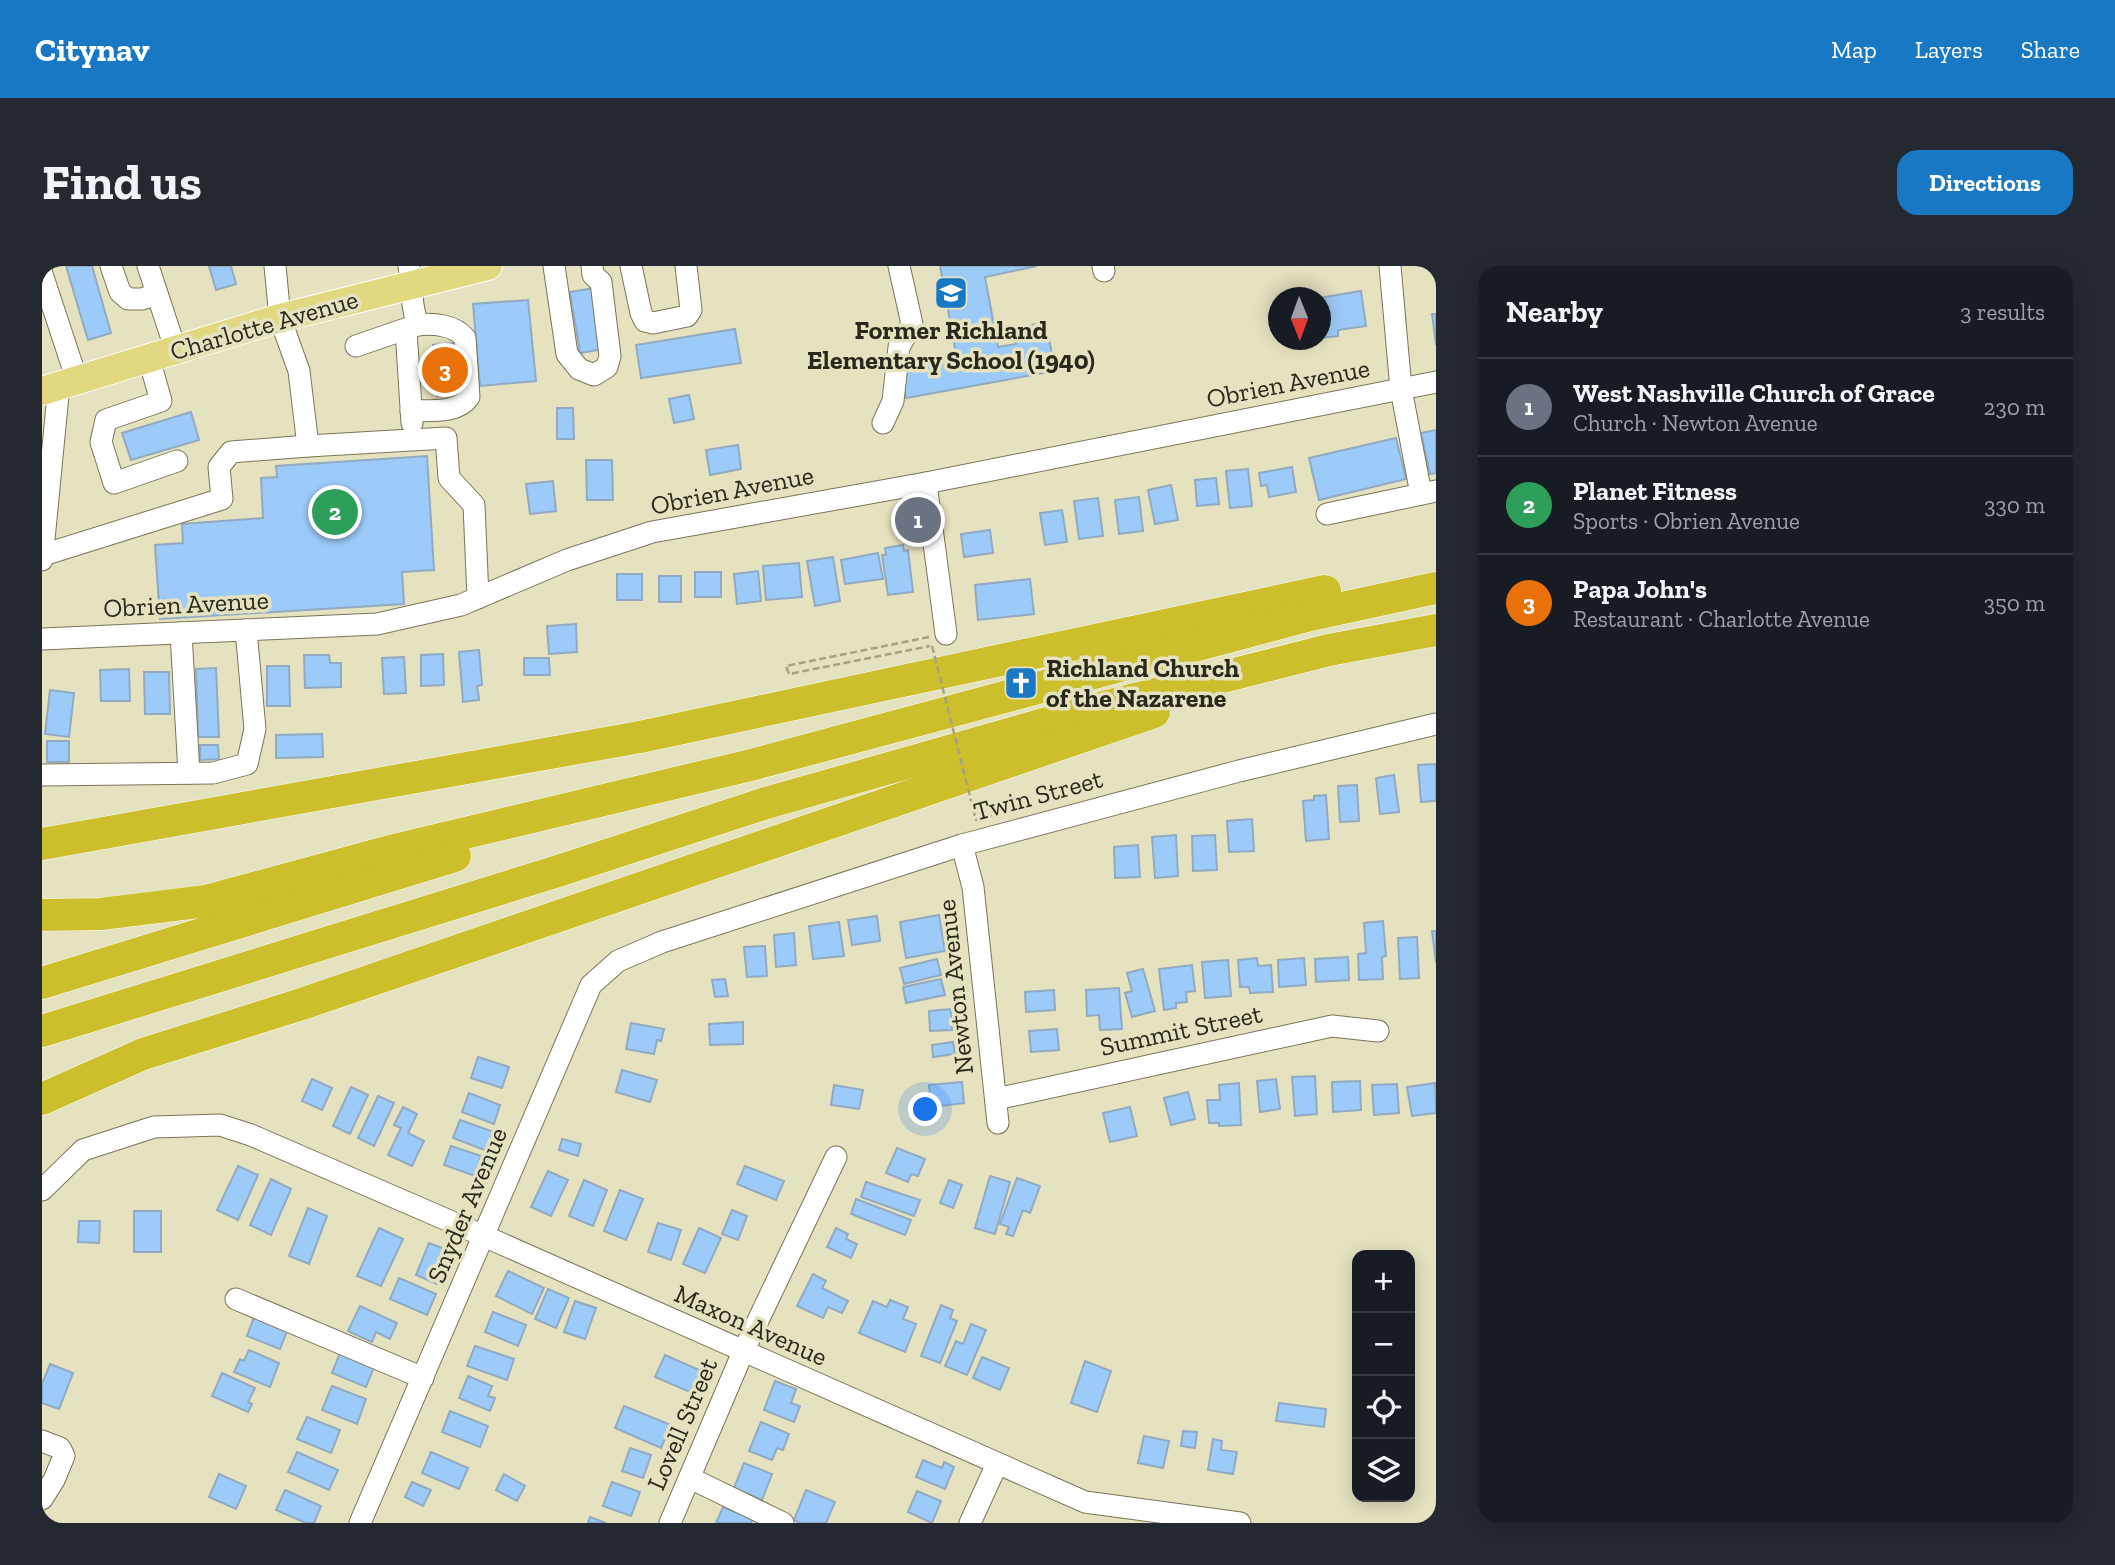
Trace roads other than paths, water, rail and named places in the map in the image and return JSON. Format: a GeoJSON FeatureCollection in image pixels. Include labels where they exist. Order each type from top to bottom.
{"type":"FeatureCollection","features":[{"type":"Feature","properties":{"kind":"highway"},"geometry":{"type":"LineString","coordinates":[[47,843],[640,737],[1310,593],[1436,577]]}},
{"type":"Feature","properties":{"kind":"highway"},"geometry":{"type":"LineString","coordinates":[[42,915],[101,914],[206,901],[394,850],[751,765],[1310,615],[1436,588]]}},
{"type":"Feature","properties":{"kind":"highway"},"geometry":{"type":"LineString","coordinates":[[42,1031],[555,872],[766,803],[1111,705],[1289,660],[1436,630]]}},
{"type":"Feature","properties":{"kind":"highway"},"geometry":{"type":"LineString","coordinates":[[42,1099],[143,1054],[302,1004],[1081,739],[1289,660]]}},
{"type":"Feature","properties":{"kind":"highway"},"geometry":{"type":"LineString","coordinates":[[42,983],[751,765]]}},
{"type":"Feature","properties":{"kind":"main road","name":"Charlotte Avenue"},"geometry":{"type":"LineString","coordinates":[[59,385],[176,351],[410,275],[477,267]]}},
{"type":"Feature","properties":{"kind":"street"},"geometry":{"type":"LineString","coordinates":[[111,266],[120,292],[128,299],[142,299],[157,294]]}},
{"type":"Feature","properties":{"kind":"street"},"geometry":{"type":"LineString","coordinates":[[148,266],[176,351]]}},
{"type":"Feature","properties":{"kind":"street"},"geometry":{"type":"LineString","coordinates":[[275,266],[280,318],[299,371],[308,446]]}},
{"type":"Feature","properties":{"kind":"street"},"geometry":{"type":"LineString","coordinates":[[631,266],[641,313],[645,321],[653,323],[687,316],[691,310],[686,266]]}},
{"type":"Feature","properties":{"kind":"street"},"geometry":{"type":"LineString","coordinates":[[883,423],[893,401],[899,347],[912,324],[899,266]]}},
{"type":"Feature","properties":{"kind":"street"},"geometry":{"type":"LineString","coordinates":[[1327,514],[1429,492],[1401,389],[1390,266]]}},
{"type":"Feature","properties":{"kind":"street"},"geometry":{"type":"LineString","coordinates":[[593,270],[601,282],[610,356],[607,367],[594,375],[579,369],[567,354],[556,276],[580,283],[593,270]]}},
{"type":"Feature","properties":{"kind":"street"},"geometry":{"type":"LineString","coordinates":[[42,274],[59,385],[42,558],[222,499],[219,467],[231,452],[446,438],[449,478],[474,505],[478,598]]}},
{"type":"Feature","properties":{"kind":"street"},"geometry":{"type":"LineString","coordinates":[[410,275],[413,440]]}},
{"type":"Feature","properties":{"kind":"street"},"geometry":{"type":"LineString","coordinates":[[356,346],[433,323],[461,332],[465,338],[469,397],[463,405],[455,409],[411,411]]}},
{"type":"Feature","properties":{"kind":"street"},"geometry":{"type":"LineString","coordinates":[[149,359],[161,401],[106,420],[101,442],[114,483],[177,461]]}},
{"type":"Feature","properties":{"kind":"street","name":"Obrien Avenue"},"geometry":{"type":"LineString","coordinates":[[42,639],[377,624],[461,605],[566,560],[652,532],[926,483],[1436,382]]}},
{"type":"Feature","properties":{"kind":"street"},"geometry":{"type":"LineString","coordinates":[[926,483],[946,634]]}},
{"type":"Feature","properties":{"kind":"street"},"geometry":{"type":"LineString","coordinates":[[42,775],[213,773],[247,764],[255,729],[246,630]]}},
{"type":"Feature","properties":{"kind":"street"},"geometry":{"type":"LineString","coordinates":[[181,633],[188,773]]}},
{"type":"Feature","properties":{"kind":"street","name":"Twin Street"},"geometry":{"type":"LineString","coordinates":[[662,942],[962,845],[1239,771],[1436,724]]}},
{"type":"Feature","properties":{"kind":"street","name":"Newton Avenue"},"geometry":{"type":"LineString","coordinates":[[962,845],[973,887],[998,1123]]}},
{"type":"Feature","properties":{"kind":"street","name":"Snyder Avenue"},"geometry":{"type":"LineString","coordinates":[[360,1523],[591,985],[618,961],[662,942]]}},
{"type":"Feature","properties":{"kind":"street","name":"Summit Street"},"geometry":{"type":"LineString","coordinates":[[996,1099],[1332,1026],[1378,1031]]}},
{"type":"Feature","properties":{"kind":"street","name":"Maxon Avenue"},"geometry":{"type":"LineString","coordinates":[[42,1190],[83,1150],[154,1127],[220,1125],[251,1135],[484,1236],[997,1464],[1083,1513],[1240,1523]]}},
{"type":"Feature","properties":{"kind":"street","name":"Lovell Street"},"geometry":{"type":"LineString","coordinates":[[670,1523],[743,1352],[836,1157]]}},
{"type":"Feature","properties":{"kind":"street"},"geometry":{"type":"LineString","coordinates":[[236,1299],[423,1378]]}},
{"type":"Feature","properties":{"kind":"street"},"geometry":{"type":"LineString","coordinates":[[42,1441],[60,1448],[64,1456],[42,1499]]}},
{"type":"Feature","properties":{"kind":"street"},"geometry":{"type":"LineString","coordinates":[[970,1523],[997,1464]]}},
{"type":"Feature","properties":{"kind":"street"},"geometry":{"type":"LineString","coordinates":[[690,1478],[783,1523]]}},
{"type":"Feature","properties":{"kind":"place","name":"Former Richland Elementary School (1940)"},"geometry":{"type":"Point","coordinates":[951,293]}},
{"type":"Feature","properties":{"kind":"place","name":"Papa John's"},"geometry":{"type":"Point","coordinates":[445,370]}},
{"type":"Feature","properties":{"kind":"place","name":"Planet Fitness"},"geometry":{"type":"Point","coordinates":[335,512]}},
{"type":"Feature","properties":{"kind":"place","name":"West Nashville Church of Grace"},"geometry":{"type":"Point","coordinates":[918,520]}},
{"type":"Feature","properties":{"kind":"place","name":"Richland Church of the Nazarene"},"geometry":{"type":"Point","coordinates":[1021,683]}}]}
